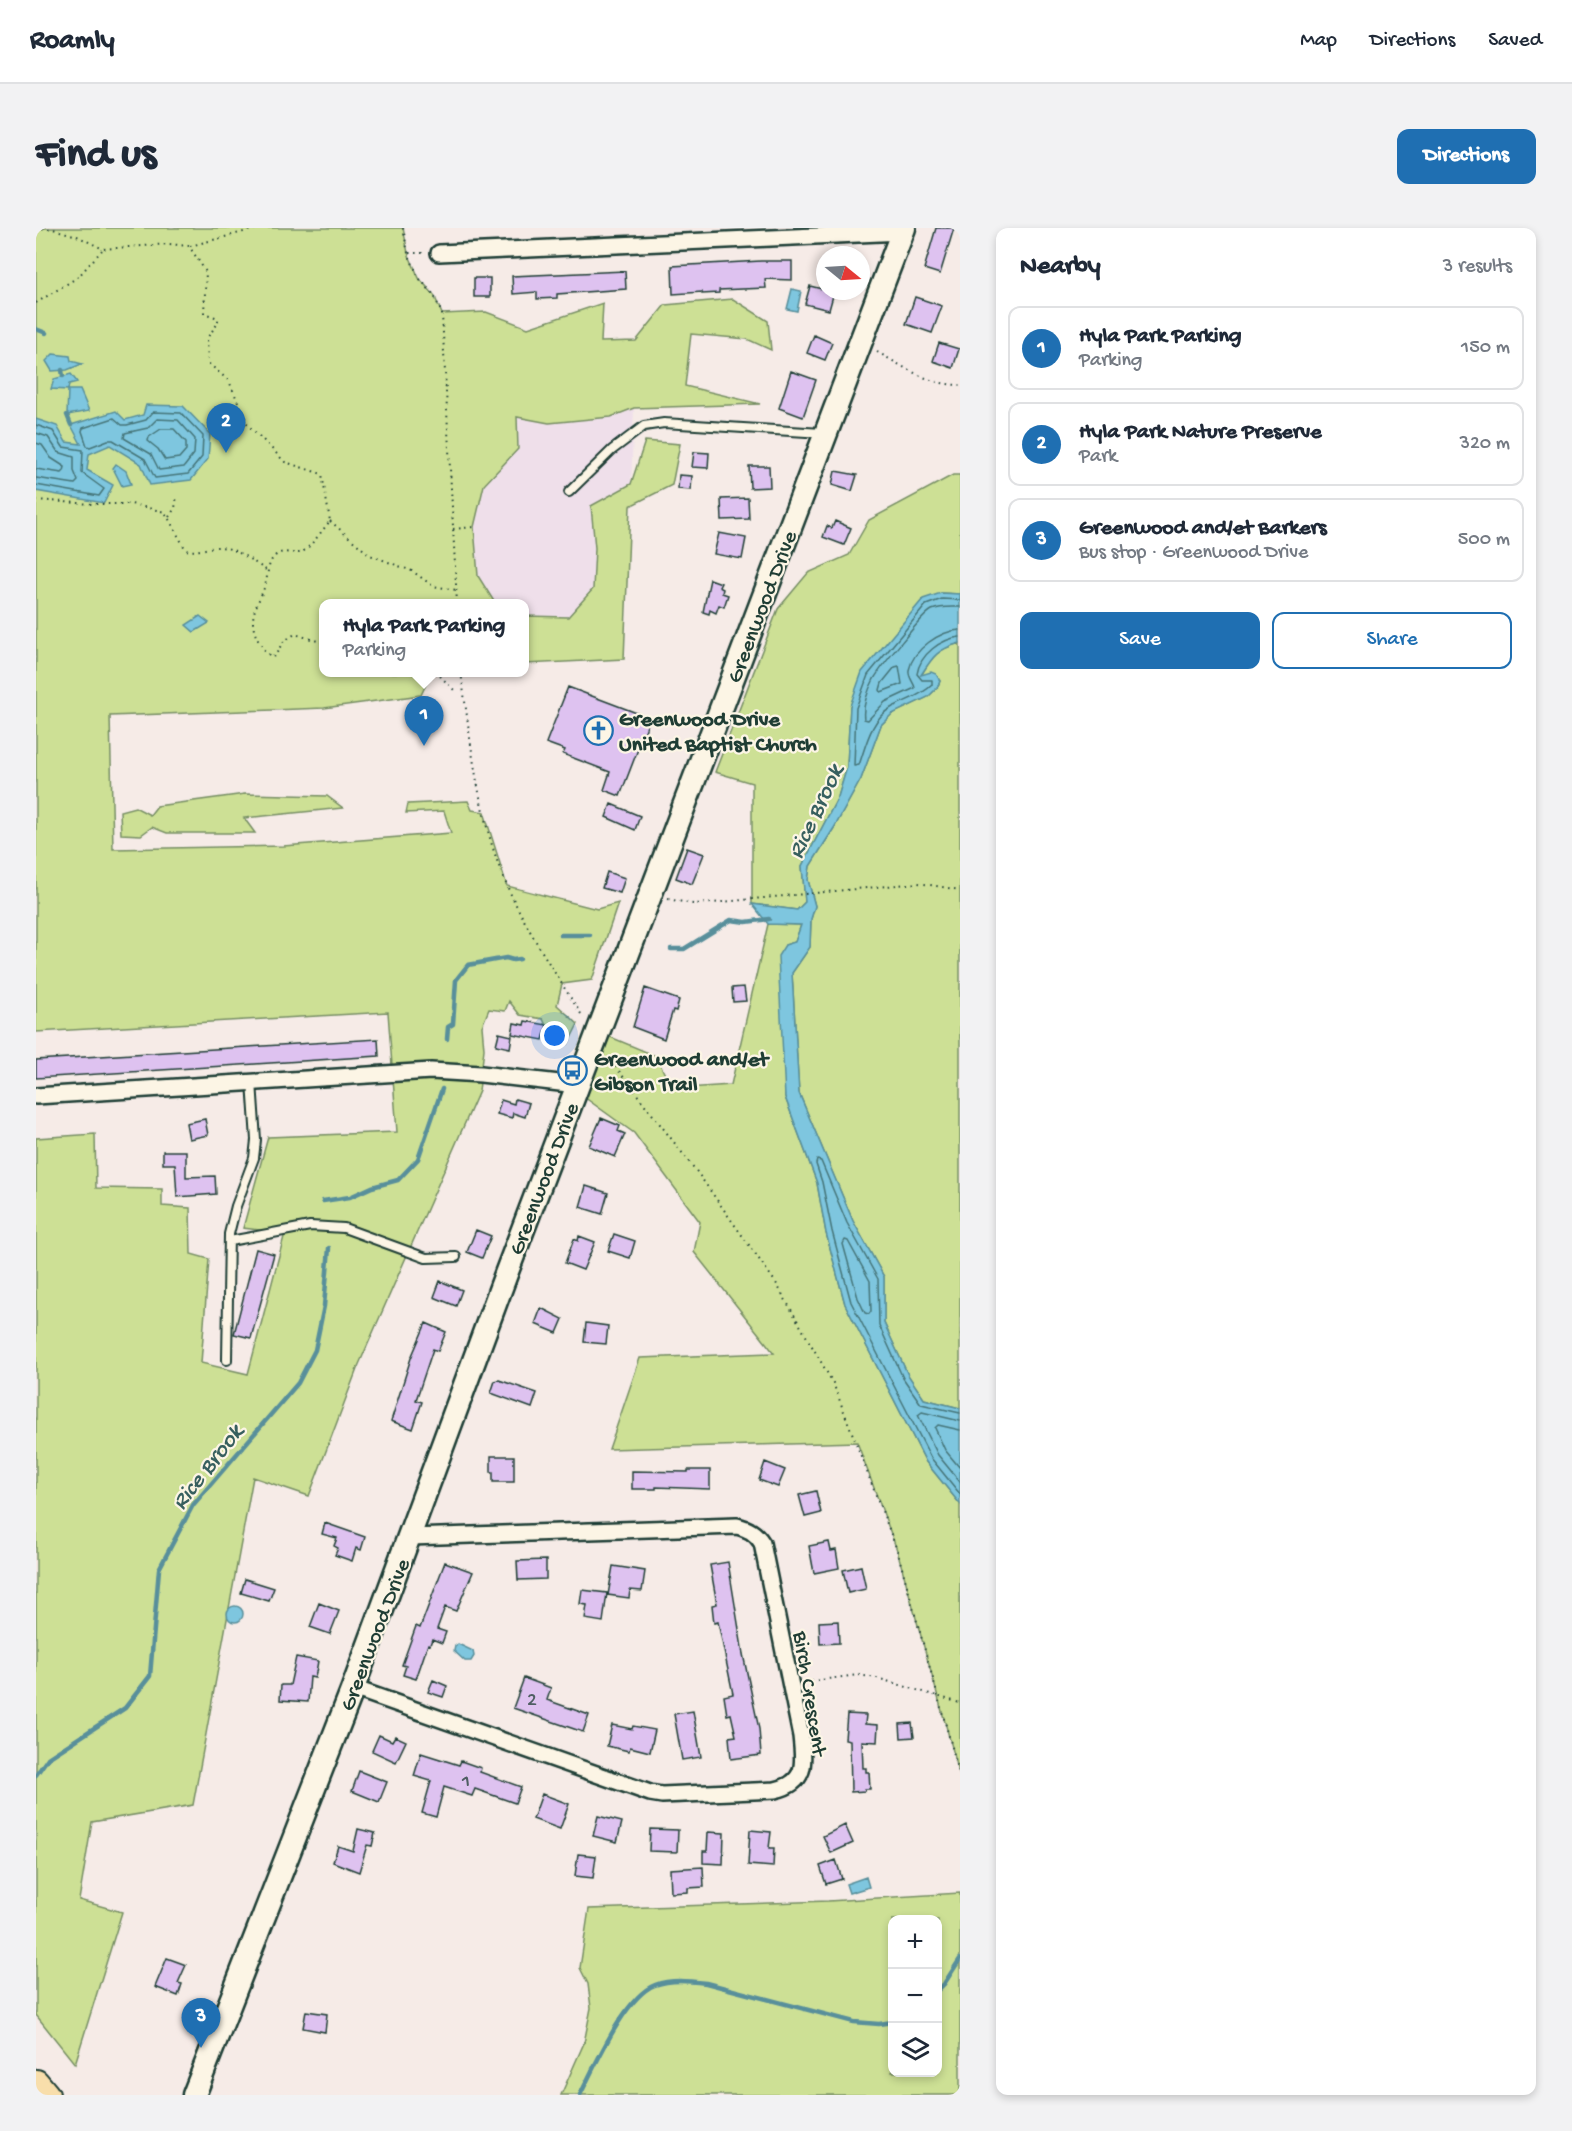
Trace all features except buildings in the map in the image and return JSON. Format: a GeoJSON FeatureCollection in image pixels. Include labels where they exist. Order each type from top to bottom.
{"type":"FeatureCollection","features":[{"type":"Feature","properties":{"kind":"highway"},"geometry":{"type":"LineString","coordinates":[[36,2083],[46,2095]]}},
{"type":"Feature","properties":{"kind":"main road","name":"Greenwood Drive"},"geometry":{"type":"LineString","coordinates":[[194,2095],[353,1688],[577,1085],[903,230]]}},
{"type":"Feature","properties":{"kind":"street"},"geometry":{"type":"LineString","coordinates":[[439,253],[903,230]]}},
{"type":"Feature","properties":{"kind":"street"},"geometry":{"type":"LineString","coordinates":[[36,1096],[431,1071],[577,1085]]}},
{"type":"Feature","properties":{"kind":"street","name":"Birch Crescent"},"geometry":{"type":"LineString","coordinates":[[353,1688],[650,1793],[675,1796],[775,1790],[786,1788],[795,1782],[801,1772],[803,1760],[791,1684],[762,1543],[756,1534],[747,1528],[736,1526],[410,1537]]}},
{"type":"Feature","properties":{"kind":"lane"},"geometry":{"type":"LineString","coordinates":[[568,492],[612,450],[644,426],[664,423],[826,434]]}},
{"type":"Feature","properties":{"kind":"lane"},"geometry":{"type":"LineString","coordinates":[[227,1360],[230,1241],[236,1206],[254,1158],[256,1140],[252,1082]]}},
{"type":"Feature","properties":{"kind":"lane"},"geometry":{"type":"LineString","coordinates":[[230,1241],[310,1227],[344,1228],[426,1258],[456,1257]]}},
{"type":"Feature","properties":{"kind":"path"},"geometry":{"type":"LineString","coordinates":[[36,228],[53,228],[77,236],[102,249],[169,244],[189,246],[260,228]]}},
{"type":"Feature","properties":{"kind":"path"},"geometry":{"type":"LineString","coordinates":[[403,228],[408,253],[419,278],[434,295],[442,314],[457,599]]}},
{"type":"Feature","properties":{"kind":"path"},"geometry":{"type":"LineString","coordinates":[[189,246],[207,272],[204,313],[218,318],[218,323],[207,338],[208,363],[229,381],[248,425],[285,462],[322,474],[330,521],[370,555],[412,572],[433,586],[456,590]]}},
{"type":"Feature","properties":{"kind":"path"},"geometry":{"type":"LineString","coordinates":[[36,303],[78,277],[102,249]]}},
{"type":"Feature","properties":{"kind":"path"},"geometry":{"type":"LineString","coordinates":[[408,253],[439,253]]}},
{"type":"Feature","properties":{"kind":"path"},"geometry":{"type":"LineString","coordinates":[[859,342],[919,376],[943,385],[960,385]]}},
{"type":"Feature","properties":{"kind":"path"},"geometry":{"type":"LineString","coordinates":[[169,517],[175,508],[177,496]]}},
{"type":"Feature","properties":{"kind":"path"},"geometry":{"type":"LineString","coordinates":[[36,500],[131,504],[165,512],[186,550],[194,552],[216,547],[225,548],[267,570]]}},
{"type":"Feature","properties":{"kind":"path"},"geometry":{"type":"LineString","coordinates":[[319,641],[295,633],[283,642],[275,656],[271,657],[263,649],[252,628],[254,610],[266,582],[267,570],[275,556],[284,551],[303,552],[330,521]]}},
{"type":"Feature","properties":{"kind":"path"},"geometry":{"type":"LineString","coordinates":[[453,529],[474,527]]}},
{"type":"Feature","properties":{"kind":"path"},"geometry":{"type":"LineString","coordinates":[[441,677],[457,693]]}},
{"type":"Feature","properties":{"kind":"path"},"geometry":{"type":"LineString","coordinates":[[462,677],[477,785],[507,886],[551,967],[586,1022]]}},
{"type":"Feature","properties":{"kind":"path"},"geometry":{"type":"LineString","coordinates":[[650,893],[693,904],[918,884],[960,890]]}},
{"type":"Feature","properties":{"kind":"path"},"geometry":{"type":"LineString","coordinates":[[603,1050],[698,1172],[776,1283],[833,1383],[897,1550],[960,1776]]}},
{"type":"Feature","properties":{"kind":"path"},"geometry":{"type":"LineString","coordinates":[[791,1684],[858,1675],[877,1678],[960,1703]]}},
{"type":"Feature","properties":{"kind":"shaded area"},"geometry":{"type":"Polygon","coordinates":[[[634,408],[631,484],[591,506],[595,548],[594,589],[568,617],[529,616],[529,599],[492,599],[478,576],[474,527],[484,485],[518,449],[517,417],[549,423],[611,417],[634,408]]]}},
{"type":"Feature","properties":{"kind":"green space"},"geometry":{"type":"Polygon","coordinates":[[[36,228],[403,228],[408,253],[419,278],[434,295],[442,314],[486,312],[528,328],[603,303],[601,342],[636,341],[665,305],[733,299],[768,321],[771,350],[747,339],[691,334],[685,386],[760,404],[634,408],[611,417],[549,423],[517,417],[518,449],[484,485],[474,527],[478,576],[492,599],[319,599],[319,677],[432,677],[429,678],[421,695],[324,708],[110,716],[113,849],[283,846],[451,833],[444,811],[406,813],[408,804],[468,801],[472,810],[484,812],[507,886],[597,909],[618,903],[592,980],[562,984],[557,1005],[578,1024],[568,1044],[552,1039],[543,1019],[520,1015],[509,1001],[505,1011],[489,1009],[482,1026],[484,1049],[479,1091],[357,1369],[309,1496],[253,1477],[193,1805],[92,1822],[79,1900],[122,1912],[75,2064],[36,2015],[36,1138],[95,1134],[96,1188],[162,1189],[162,1206],[190,1208],[191,1254],[209,1259],[201,1363],[248,1374],[285,1233],[243,1228],[268,1137],[397,1132],[388,1012],[36,1032],[36,228]]]}},
{"type":"Feature","properties":{"kind":"green space"},"geometry":{"type":"Polygon","coordinates":[[[645,441],[680,444],[672,485],[630,506],[624,659],[529,664],[529,616],[568,617],[593,589],[595,548],[591,506],[631,484],[645,441]]]}},
{"type":"Feature","properties":{"kind":"green space"},"geometry":{"type":"Polygon","coordinates":[[[953,475],[960,475],[960,594],[941,593],[850,706],[847,767],[838,797],[802,866],[805,902],[797,910],[752,904],[752,783],[715,772],[778,609],[808,573],[849,555],[869,520],[953,475]]]}},
{"type":"Feature","properties":{"kind":"green space"},"geometry":{"type":"Polygon","coordinates":[[[960,643],[960,1408],[924,1399],[908,1375],[884,1323],[884,1277],[853,1221],[799,1093],[792,973],[810,947],[811,919],[815,906],[808,880],[810,866],[861,779],[881,725],[892,714],[928,697],[937,688],[940,681],[921,676],[936,654],[960,643]]]}},
{"type":"Feature","properties":{"kind":"green space"},"geometry":{"type":"Polygon","coordinates":[[[245,794],[327,796],[343,808],[244,818],[255,833],[167,833],[152,827],[141,835],[121,834],[120,811],[135,807],[150,815],[157,806],[245,794]]]}},
{"type":"Feature","properties":{"kind":"green space"},"geometry":{"type":"Polygon","coordinates":[[[768,924],[801,925],[795,942],[785,945],[785,1097],[817,1183],[826,1233],[845,1304],[926,1462],[960,1504],[960,1776],[897,1550],[857,1442],[609,1449],[640,1358],[774,1353],[694,1252],[700,1222],[634,1133],[584,1097],[608,1036],[656,1056],[672,1089],[731,1085],[768,924]]]}},
{"type":"Feature","properties":{"kind":"green space"},"geometry":{"type":"Polygon","coordinates":[[[960,1893],[960,2095],[561,2095],[584,2043],[591,2008],[588,1984],[580,1968],[589,1909],[828,1901],[960,1893]]]}},
{"type":"Feature","properties":{"kind":"water"},"geometry":{"type":"Polygon","coordinates":[[[792,289],[801,291],[797,311],[787,309],[792,289]]]}},
{"type":"Feature","properties":{"kind":"water"},"geometry":{"type":"Polygon","coordinates":[[[53,354],[70,356],[71,361],[82,364],[67,370],[52,371],[46,361],[53,354]]]}},
{"type":"Feature","properties":{"kind":"water"},"geometry":{"type":"Polygon","coordinates":[[[71,374],[77,382],[69,384],[68,390],[51,389],[54,379],[71,374]]]}},
{"type":"Feature","properties":{"kind":"water"},"geometry":{"type":"Polygon","coordinates":[[[68,390],[80,390],[89,411],[67,415],[68,390]]]}},
{"type":"Feature","properties":{"kind":"water"},"geometry":{"type":"Polygon","coordinates":[[[146,405],[183,406],[210,434],[208,459],[191,480],[150,485],[141,464],[110,445],[89,454],[87,470],[113,485],[104,503],[36,491],[36,419],[57,426],[66,442],[81,444],[71,425],[116,411],[125,420],[143,415],[146,405]]]}},
{"type":"Feature","properties":{"kind":"water"},"geometry":{"type":"Polygon","coordinates":[[[116,464],[126,471],[131,484],[122,486],[113,468],[116,464]]]}},
{"type":"Feature","properties":{"kind":"water"},"geometry":{"type":"Polygon","coordinates":[[[941,593],[960,594],[960,643],[937,654],[921,675],[931,672],[936,674],[940,681],[937,688],[928,697],[892,714],[881,725],[861,779],[810,866],[808,880],[815,906],[811,919],[810,947],[792,973],[799,1093],[853,1221],[884,1277],[884,1323],[908,1375],[924,1399],[960,1408],[960,1504],[926,1462],[845,1304],[826,1233],[817,1183],[785,1097],[778,956],[785,945],[795,942],[801,925],[768,924],[752,904],[797,910],[805,902],[802,866],[838,797],[847,767],[850,706],[862,672],[923,599],[941,593]]]}},
{"type":"Feature","properties":{"kind":"water"},"geometry":{"type":"Polygon","coordinates":[[[200,616],[209,623],[194,632],[186,625],[200,616]]]}},
{"type":"Feature","properties":{"kind":"water"},"geometry":{"type":"Polygon","coordinates":[[[235,1606],[241,1608],[243,1614],[241,1620],[235,1622],[229,1620],[227,1614],[229,1608],[235,1606]]]}},
{"type":"Feature","properties":{"kind":"water"},"geometry":{"type":"Polygon","coordinates":[[[458,1644],[473,1651],[474,1656],[471,1661],[465,1661],[454,1651],[458,1644]]]}},
{"type":"Feature","properties":{"kind":"water"},"geometry":{"type":"Polygon","coordinates":[[[866,1877],[869,1887],[849,1893],[846,1884],[866,1877]]]}},
{"type":"Feature","properties":{"kind":"waterway"},"geometry":{"type":"LineString","coordinates":[[36,329],[46,333]]}},
{"type":"Feature","properties":{"kind":"waterway"},"geometry":{"type":"LineString","coordinates":[[62,370],[63,376]]}},
{"type":"Feature","properties":{"kind":"waterway"},"geometry":{"type":"LineString","coordinates":[[67,415],[71,425]]}},
{"type":"Feature","properties":{"kind":"waterway","name":"Rice Brook"},"geometry":{"type":"LineString","coordinates":[[671,949],[684,949],[731,920],[746,922],[769,919]]}},
{"type":"Feature","properties":{"kind":"waterway","name":"Rice Brook"},"geometry":{"type":"LineString","coordinates":[[560,935],[590,935]]}},
{"type":"Feature","properties":{"kind":"waterway","name":"Rice Brook"},"geometry":{"type":"LineString","coordinates":[[447,1039],[448,1027],[453,1024],[456,980],[468,965],[506,958],[520,959]]}},
{"type":"Feature","properties":{"kind":"waterway","name":"Rice Brook"},"geometry":{"type":"LineString","coordinates":[[323,1201],[350,1197],[372,1187],[398,1180],[418,1159],[442,1089]]}},
{"type":"Feature","properties":{"kind":"waterway","name":"Rice Brook"},"geometry":{"type":"LineString","coordinates":[[36,1775],[48,1758],[125,1708],[150,1676],[159,1569],[193,1505],[298,1383],[315,1350],[324,1306],[329,1248]]}},
{"type":"Feature","properties":{"kind":"waterway"},"geometry":{"type":"LineString","coordinates":[[942,1986],[960,1959]]}},
{"type":"Feature","properties":{"kind":"waterway"},"geometry":{"type":"LineString","coordinates":[[580,2095],[602,2050],[622,2017],[644,1992],[661,1983],[680,1981],[706,1983],[854,2022],[888,2023]]}},
{"type":"Feature","properties":{"kind":"place","name":"Hyla Park Nature Preserve"},"geometry":{"type":"Point","coordinates":[226,453]}},
{"type":"Feature","properties":{"kind":"place","name":"Greenwood Drive United Baptist Church"},"geometry":{"type":"Point","coordinates":[598,730]}},
{"type":"Feature","properties":{"kind":"place","name":"Hyla Park Parking"},"geometry":{"type":"Point","coordinates":[424,746]}},
{"type":"Feature","properties":{"kind":"place","name":"Greenwood and/et Gibson Trail"},"geometry":{"type":"Point","coordinates":[573,1070]}},
{"type":"Feature","properties":{"kind":"place","name":"Greenwood and/et Barkers"},"geometry":{"type":"Point","coordinates":[201,2048]}}]}
